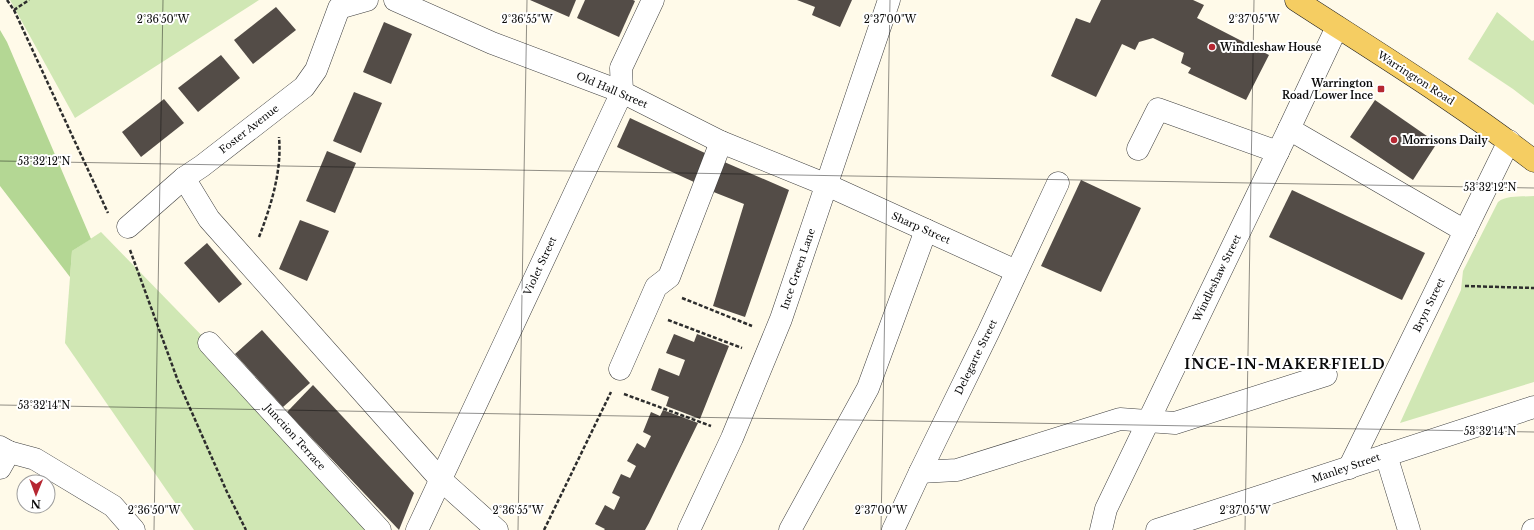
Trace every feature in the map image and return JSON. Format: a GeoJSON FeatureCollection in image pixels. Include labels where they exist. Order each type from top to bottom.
{"type":"FeatureCollection","features":[{"type":"Feature","properties":{"kind":"main road","name":"Warrington Road"},"geometry":{"type":"LineString","coordinates":[[1296,0],[1426,84],[1509,141],[1534,161]]}},
{"type":"Feature","properties":{"kind":"street","name":"Foster Avenue"},"geometry":{"type":"LineString","coordinates":[[128,227],[184,178],[202,166],[304,87],[316,70],[339,8],[367,0]]}},
{"type":"Feature","properties":{"kind":"street","name":"Old Hall Street"},"geometry":{"type":"LineString","coordinates":[[395,0],[431,7],[492,43],[622,92],[721,142],[827,185]]}},
{"type":"Feature","properties":{"kind":"street","name":"Violet Street"},"geometry":{"type":"LineString","coordinates":[[417,530],[622,92],[622,68],[653,0]]}},
{"type":"Feature","properties":{"kind":"street","name":"Ince Green Lane"},"geometry":{"type":"LineString","coordinates":[[689,530],[732,438],[781,319],[889,0]]}},
{"type":"Feature","properties":{"kind":"street","name":"Windleshaw Street"},"geometry":{"type":"LineString","coordinates":[[1101,530],[1106,509],[1337,27]]}},
{"type":"Feature","properties":{"kind":"street"},"geometry":{"type":"LineString","coordinates":[[1138,149],[1158,109],[1278,152]]}},
{"type":"Feature","properties":{"kind":"street"},"geometry":{"type":"LineString","coordinates":[[1289,129],[1465,231]]}},
{"type":"Feature","properties":{"kind":"street","name":"Bryn Street"},"geometry":{"type":"LineString","coordinates":[[1349,468],[1509,141]]}},
{"type":"Feature","properties":{"kind":"street"},"geometry":{"type":"LineString","coordinates":[[620,369],[656,287],[669,277],[721,142]]}},
{"type":"Feature","properties":{"kind":"street"},"geometry":{"type":"LineString","coordinates":[[184,178],[209,219],[440,479],[497,530]]}},
{"type":"Feature","properties":{"kind":"street","name":"Delegarte Street"},"geometry":{"type":"LineString","coordinates":[[893,530],[1058,183]]}},
{"type":"Feature","properties":{"kind":"street","name":"Sharp Street"},"geometry":{"type":"LineString","coordinates":[[827,185],[1016,271]]}},
{"type":"Feature","properties":{"kind":"street"},"geometry":{"type":"LineString","coordinates":[[790,530],[868,388],[926,230]]}},
{"type":"Feature","properties":{"kind":"street","name":"Junction Terrace"},"geometry":{"type":"LineString","coordinates":[[209,343],[380,530]]}},
{"type":"Feature","properties":{"kind":"street"},"geometry":{"type":"LineString","coordinates":[[920,472],[958,470],[1120,419],[1175,423],[1326,376]]}},
{"type":"Feature","properties":{"kind":"street","name":"Manley Street"},"geometry":{"type":"LineString","coordinates":[[1166,529],[1534,407]]}},
{"type":"Feature","properties":{"kind":"street"},"geometry":{"type":"LineString","coordinates":[[1386,455],[1409,530]]}},
{"type":"Feature","properties":{"kind":"street"},"geometry":{"type":"LineString","coordinates":[[3,456],[35,459],[113,506],[134,530]]}},
{"type":"Feature","properties":{"kind":"path"},"geometry":{"type":"LineString","coordinates":[[7,0],[14,10],[111,221],[128,227],[130,249],[178,381],[227,492],[246,530]]}},
{"type":"Feature","properties":{"kind":"path"},"geometry":{"type":"LineString","coordinates":[[14,10],[29,0]]}},
{"type":"Feature","properties":{"kind":"path"},"geometry":{"type":"LineString","coordinates":[[249,264],[267,216],[279,162],[280,144],[275,109]]}},
{"type":"Feature","properties":{"kind":"path"},"geometry":{"type":"LineString","coordinates":[[660,284],[679,296],[742,322]]}},
{"type":"Feature","properties":{"kind":"path"},"geometry":{"type":"LineString","coordinates":[[1439,285],[1534,288]]}},
{"type":"Feature","properties":{"kind":"path"},"geometry":{"type":"LineString","coordinates":[[646,311],[733,345]]}},
{"type":"Feature","properties":{"kind":"path"},"geometry":{"type":"LineString","coordinates":[[544,530],[612,390]]}},
{"type":"Feature","properties":{"kind":"path"},"geometry":{"type":"LineString","coordinates":[[620,393],[702,423]]}},
{"type":"Feature","properties":{"kind":"green space"},"geometry":{"type":"Polygon","coordinates":[[[10,0],[259,0],[75,118],[10,0]]]}},
{"type":"Feature","properties":{"kind":"green space"},"geometry":{"type":"Polygon","coordinates":[[[1497,12],[1532,41],[1534,40],[1534,105],[1468,59],[1497,12]]]}},
{"type":"Feature","properties":{"kind":"green space"},"geometry":{"type":"Polygon","coordinates":[[[0,30],[7,42],[91,239],[72,251],[70,277],[0,186],[0,30]]]}},
{"type":"Feature","properties":{"kind":"green space"},"geometry":{"type":"Polygon","coordinates":[[[1534,196],[1534,382],[1400,423],[1461,290],[1463,271],[1498,202],[1510,197],[1534,196]]]}},
{"type":"Feature","properties":{"kind":"green space"},"geometry":{"type":"Polygon","coordinates":[[[101,232],[209,343],[380,530],[194,530],[65,343],[72,251],[101,232]]]}},
{"type":"Feature","properties":{"kind":"building"},"geometry":{"type":"Polygon","coordinates":[[[530,0],[576,0],[569,17],[530,0]]]}},
{"type":"Feature","properties":{"kind":"building"},"geometry":{"type":"Polygon","coordinates":[[[585,0],[635,1],[619,37],[577,18],[585,0]]]}},
{"type":"Feature","properties":{"kind":"building"},"geometry":{"type":"Polygon","coordinates":[[[797,0],[852,0],[840,27],[812,15],[815,7],[797,0]]]}},
{"type":"Feature","properties":{"kind":"building","name":"Windleshaw House"},"geometry":{"type":"Polygon","coordinates":[[[1101,0],[1193,0],[1204,5],[1197,18],[1269,55],[1246,100],[1188,73],[1191,68],[1181,63],[1184,53],[1153,38],[1139,42],[1135,50],[1122,44],[1096,97],[1051,76],[1076,18],[1090,23],[1101,0]]]}},
{"type":"Feature","properties":{"kind":"building"},"geometry":{"type":"Polygon","coordinates":[[[276,7],[296,30],[253,64],[234,40],[276,7]]]}},
{"type":"Feature","properties":{"kind":"building"},"geometry":{"type":"Polygon","coordinates":[[[384,22],[412,34],[391,84],[363,72],[384,22]]]}},
{"type":"Feature","properties":{"kind":"building"},"geometry":{"type":"Polygon","coordinates":[[[221,55],[240,78],[198,112],[178,88],[221,55]]]}},
{"type":"Feature","properties":{"kind":"building"},"geometry":{"type":"Polygon","coordinates":[[[354,92],[382,103],[361,153],[333,141],[354,92]]]}},
{"type":"Feature","properties":{"kind":"building"},"geometry":{"type":"Polygon","coordinates":[[[164,99],[184,123],[141,157],[122,132],[164,99]]]}},
{"type":"Feature","properties":{"kind":"building","name":"Morrisons Daily"},"geometry":{"type":"Polygon","coordinates":[[[1375,100],[1437,143],[1413,180],[1350,137],[1375,100]]]}},
{"type":"Feature","properties":{"kind":"building"},"geometry":{"type":"Polygon","coordinates":[[[630,118],[707,154],[694,182],[617,147],[630,118]]]}},
{"type":"Feature","properties":{"kind":"building"},"geometry":{"type":"Polygon","coordinates":[[[327,151],[356,163],[335,213],[306,201],[327,151]]]}},
{"type":"Feature","properties":{"kind":"building"},"geometry":{"type":"Polygon","coordinates":[[[722,161],[789,190],[745,317],[713,306],[744,204],[711,191],[722,161]]]}},
{"type":"Feature","properties":{"kind":"building"},"geometry":{"type":"Polygon","coordinates":[[[1081,180],[1141,208],[1101,292],[1041,266],[1081,180]]]}},
{"type":"Feature","properties":{"kind":"building"},"geometry":{"type":"Polygon","coordinates":[[[1292,190],[1425,253],[1402,300],[1269,237],[1292,190]]]}},
{"type":"Feature","properties":{"kind":"building"},"geometry":{"type":"Polygon","coordinates":[[[300,220],[329,231],[307,281],[279,269],[300,220]]]}},
{"type":"Feature","properties":{"kind":"building"},"geometry":{"type":"Polygon","coordinates":[[[207,243],[242,284],[219,303],[184,263],[207,243]]]}},
{"type":"Feature","properties":{"kind":"building"},"geometry":{"type":"Polygon","coordinates":[[[262,330],[310,383],[283,407],[235,354],[262,330]]]}},
{"type":"Feature","properties":{"kind":"building"},"geometry":{"type":"Polygon","coordinates":[[[674,334],[694,342],[697,334],[729,346],[700,419],[666,406],[669,397],[651,390],[659,368],[679,376],[685,360],[666,353],[674,334]]]}},
{"type":"Feature","properties":{"kind":"building"},"geometry":{"type":"Polygon","coordinates":[[[313,385],[414,493],[399,530],[287,412],[313,385]]]}},
{"type":"Feature","properties":{"kind":"building"},"geometry":{"type":"Polygon","coordinates":[[[663,410],[698,423],[645,530],[604,530],[605,529],[595,524],[605,505],[614,510],[620,497],[612,493],[621,474],[630,478],[636,466],[627,461],[637,443],[645,448],[651,436],[643,432],[651,412],[660,416],[663,410]]]}},
{"type":"Feature","properties":{"kind":"place","name":"Windleshaw House"},"geometry":{"type":"Point","coordinates":[1212,47]}},
{"type":"Feature","properties":{"kind":"place","name":"Warrington Road/Lower Ince"},"geometry":{"type":"Point","coordinates":[1381,89]}},
{"type":"Feature","properties":{"kind":"place","name":"Morrisons Daily"},"geometry":{"type":"Point","coordinates":[1394,140]}},
{"type":"Feature","properties":{"kind":"district","name":"INCE-IN-MAKERFIELD"},"geometry":{"type":"Point","coordinates":[1285,364]}}]}
